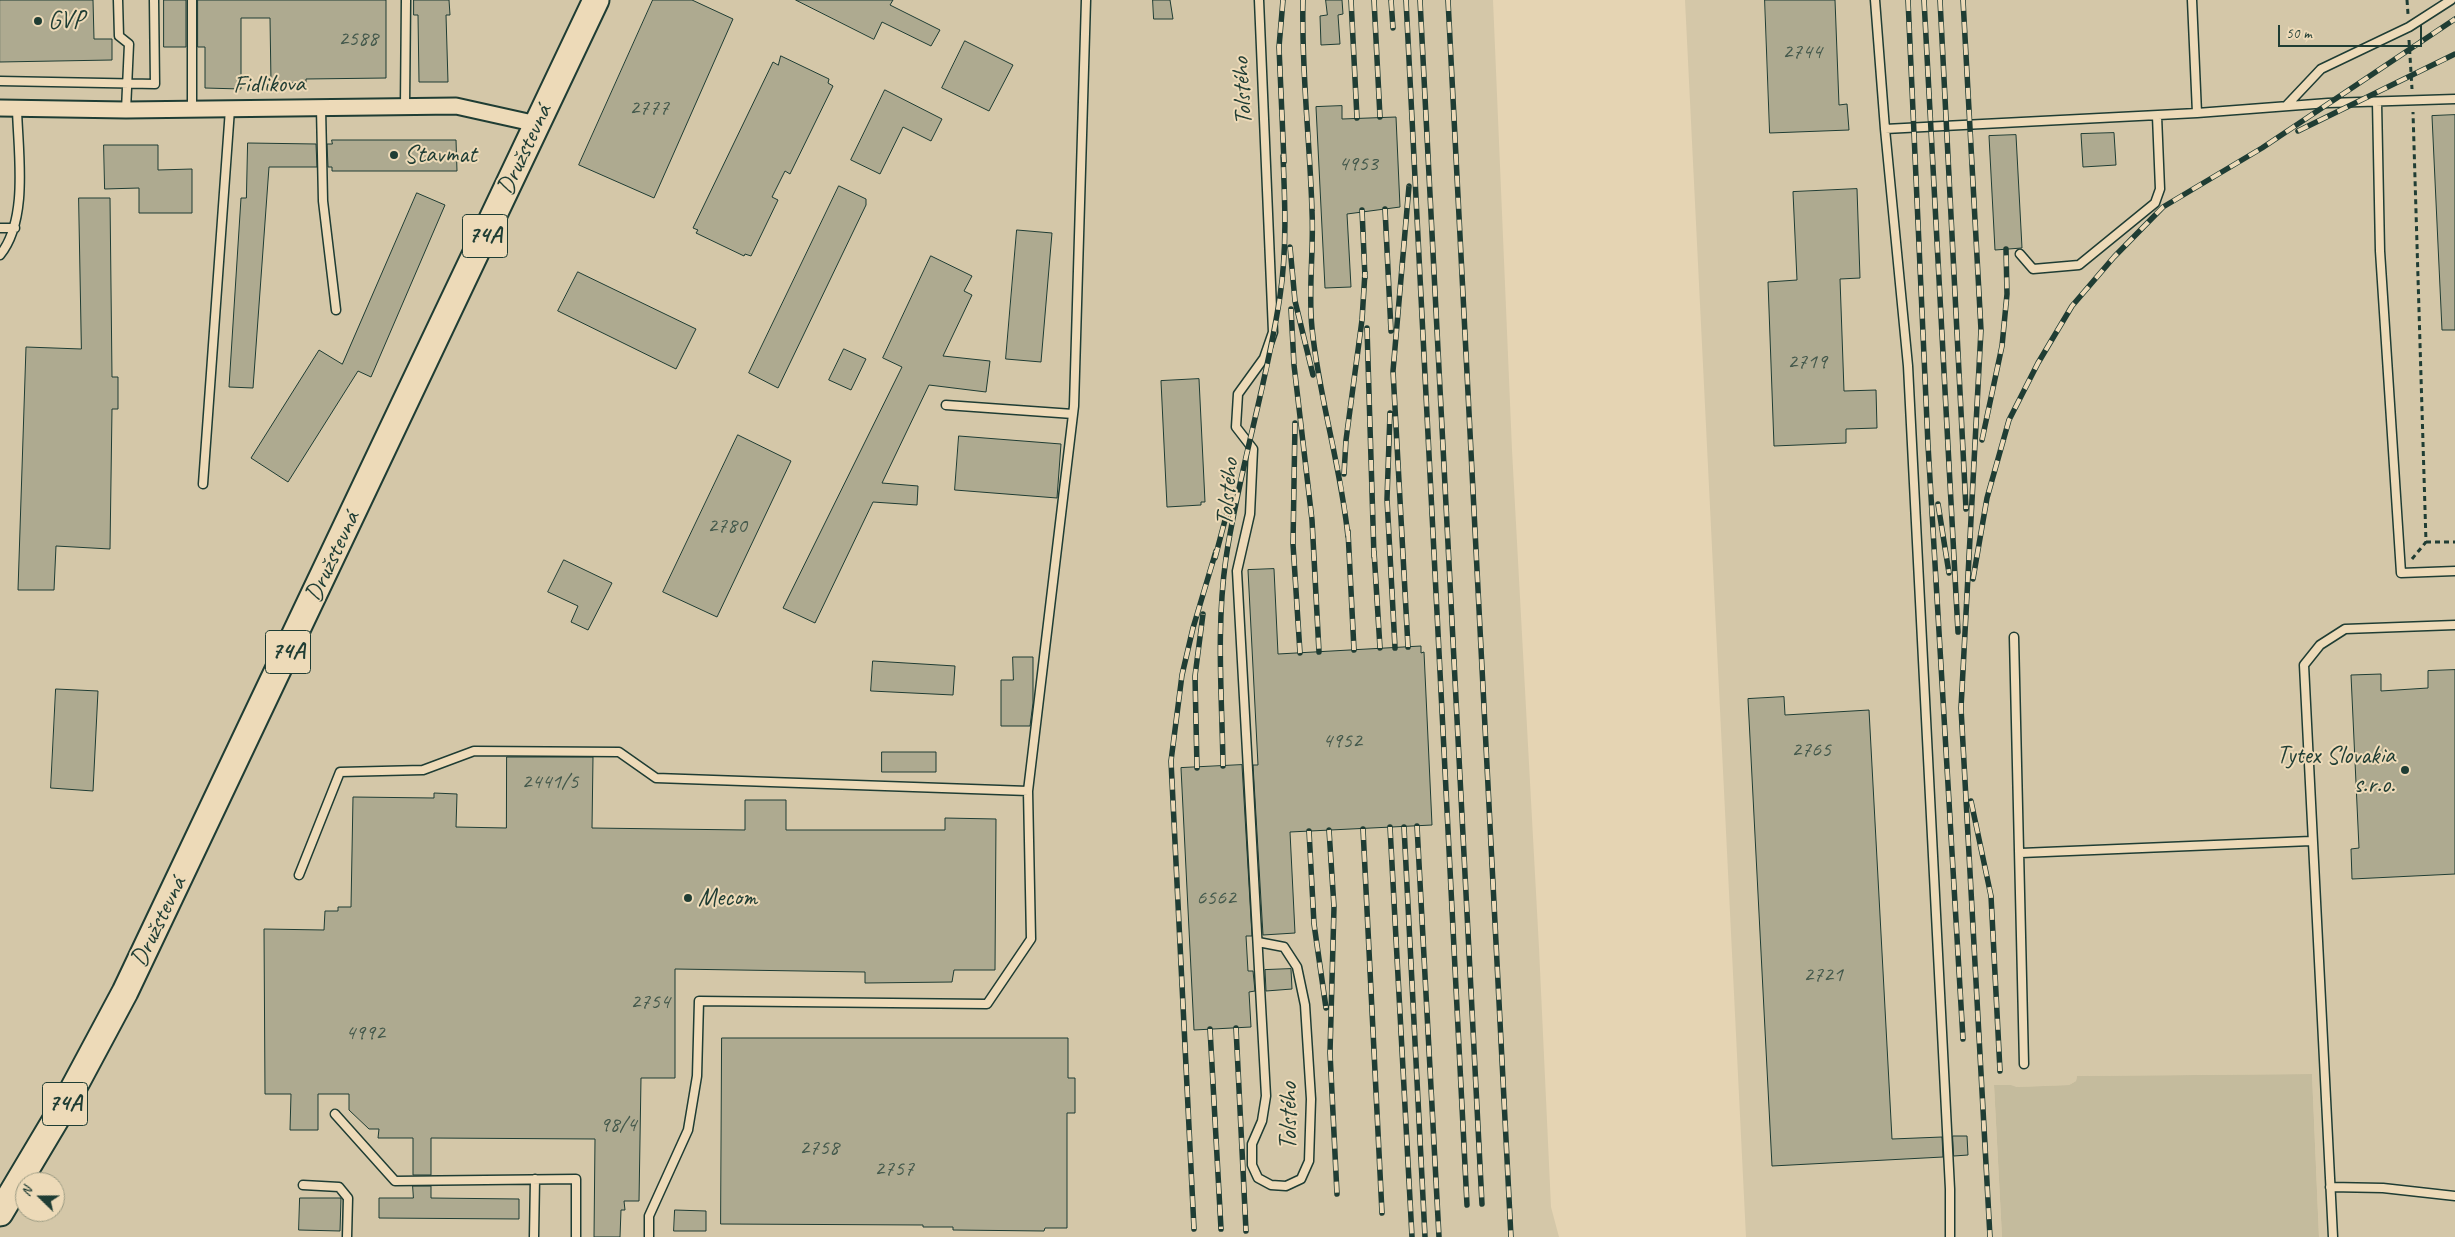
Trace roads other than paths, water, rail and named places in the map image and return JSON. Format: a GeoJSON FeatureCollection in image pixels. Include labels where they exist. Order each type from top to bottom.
{"type":"FeatureCollection","features":[{"type":"Feature","properties":{"kind":"main road","name":"Družstevná"},"geometry":{"type":"LineString","coordinates":[[0,1213],[65,1104],[125,992],[446,320],[596,0]]}},
{"type":"Feature","properties":{"kind":"street","name":"Fidlikova"},"geometry":{"type":"LineString","coordinates":[[0,108],[126,110],[456,106],[537,124]]}},
{"type":"Feature","properties":{"kind":"lane"},"geometry":{"type":"LineString","coordinates":[[118,0],[119,36],[129,44],[129,83],[126,110]]}},
{"type":"Feature","properties":{"kind":"lane"},"geometry":{"type":"LineString","coordinates":[[0,81],[155,84],[154,0]]}},
{"type":"Feature","properties":{"kind":"lane"},"geometry":{"type":"LineString","coordinates":[[192,0],[192,109]]}},
{"type":"Feature","properties":{"kind":"lane"},"geometry":{"type":"LineString","coordinates":[[405,106],[406,0]]}},
{"type":"Feature","properties":{"kind":"lane"},"geometry":{"type":"LineString","coordinates":[[649,1237],[649,1216],[688,1130],[697,1076],[699,1001],[987,1004],[1031,939],[1028,791],[1073,414],[1086,0]]}},
{"type":"Feature","properties":{"kind":"lane","name":"Tolstého"},"geometry":{"type":"LineString","coordinates":[[1258,942],[1284,946],[1297,967],[1305,1005],[1311,1099],[1309,1161],[1301,1179],[1286,1186],[1271,1185],[1258,1178],[1252,1165],[1252,1144],[1262,1121],[1266,1096],[1237,571],[1250,514],[1253,449],[1236,427],[1238,394],[1264,358],[1273,332],[1259,0]]}},
{"type":"Feature","properties":{"kind":"lane"},"geometry":{"type":"LineString","coordinates":[[1875,0],[1885,129],[1908,366],[1950,1189],[1950,1237]]}},
{"type":"Feature","properties":{"kind":"lane"},"geometry":{"type":"LineString","coordinates":[[2192,0],[2197,113]]}},
{"type":"Feature","properties":{"kind":"lane"},"geometry":{"type":"LineString","coordinates":[[2287,106],[2321,69],[2409,27],[2451,0]]}},
{"type":"Feature","properties":{"kind":"lane"},"geometry":{"type":"LineString","coordinates":[[1885,129],[2157,116],[2287,106],[2455,99]]}},
{"type":"Feature","properties":{"kind":"lane"},"geometry":{"type":"LineString","coordinates":[[2377,102],[2380,251],[2401,573],[2455,570]]}},
{"type":"Feature","properties":{"kind":"lane"},"geometry":{"type":"LineString","coordinates":[[321,108],[323,201],[336,310]]}},
{"type":"Feature","properties":{"kind":"lane"},"geometry":{"type":"LineString","coordinates":[[0,255],[15,228],[19,197],[16,109]]}},
{"type":"Feature","properties":{"kind":"lane"},"geometry":{"type":"LineString","coordinates":[[203,484],[230,109]]}},
{"type":"Feature","properties":{"kind":"lane"},"geometry":{"type":"LineString","coordinates":[[2020,254],[2033,269],[2078,265],[2155,203],[2160,189],[2157,116]]}},
{"type":"Feature","properties":{"kind":"lane"},"geometry":{"type":"LineString","coordinates":[[0,228],[15,228]]}},
{"type":"Feature","properties":{"kind":"lane"},"geometry":{"type":"LineString","coordinates":[[946,405],[1073,414]]}},
{"type":"Feature","properties":{"kind":"lane"},"geometry":{"type":"LineString","coordinates":[[2333,1237],[2311,842],[2304,665],[2320,645],[2345,629],[2455,625]]}},
{"type":"Feature","properties":{"kind":"lane"},"geometry":{"type":"LineString","coordinates":[[2014,638],[2021,853],[2024,1064]]}},
{"type":"Feature","properties":{"kind":"lane"},"geometry":{"type":"LineString","coordinates":[[299,875],[340,772],[423,770],[474,751],[619,752],[656,778],[1028,791]]}},
{"type":"Feature","properties":{"kind":"lane"},"geometry":{"type":"LineString","coordinates":[[2021,853],[2311,842]]}},
{"type":"Feature","properties":{"kind":"lane"},"geometry":{"type":"LineString","coordinates":[[335,1114],[395,1181],[576,1180],[576,1237]]}},
{"type":"Feature","properties":{"kind":"lane"},"geometry":{"type":"LineString","coordinates":[[534,1237],[535,1180]]}},
{"type":"Feature","properties":{"kind":"lane"},"geometry":{"type":"LineString","coordinates":[[303,1185],[339,1187],[348,1198],[347,1237]]}},
{"type":"Feature","properties":{"kind":"lane"},"geometry":{"type":"LineString","coordinates":[[2330,1187],[2383,1188],[2455,1196]]}},
{"type":"Feature","properties":{"kind":"railway"},"geometry":{"type":"LineString","coordinates":[[1283,0],[1279,47],[1284,162]]}},
{"type":"Feature","properties":{"kind":"railway"},"geometry":{"type":"LineString","coordinates":[[1303,0],[1304,80],[1311,185],[1312,328],[1348,537]]}},
{"type":"Feature","properties":{"kind":"railway"},"geometry":{"type":"LineString","coordinates":[[1351,0],[1357,118]]}},
{"type":"Feature","properties":{"kind":"railway"},"geometry":{"type":"LineString","coordinates":[[1374,0],[1380,117]]}},
{"type":"Feature","properties":{"kind":"railway"},"geometry":{"type":"LineString","coordinates":[[1391,0],[1393,28]]}},
{"type":"Feature","properties":{"kind":"railway"},"geometry":{"type":"LineString","coordinates":[[1406,0],[1467,1205]]}},
{"type":"Feature","properties":{"kind":"railway"},"geometry":{"type":"LineString","coordinates":[[1420,0],[1482,1204]]}},
{"type":"Feature","properties":{"kind":"railway"},"geometry":{"type":"LineString","coordinates":[[1448,0],[1511,1237]]}},
{"type":"Feature","properties":{"kind":"railway"},"geometry":{"type":"LineString","coordinates":[[1908,0],[1928,445],[1963,1039]]}},
{"type":"Feature","properties":{"kind":"railway"},"geometry":{"type":"LineString","coordinates":[[1924,0],[1958,632]]}},
{"type":"Feature","properties":{"kind":"railway"},"geometry":{"type":"LineString","coordinates":[[1940,0],[1966,509]]}},
{"type":"Feature","properties":{"kind":"railway"},"geometry":{"type":"LineString","coordinates":[[1963,0],[1981,330],[1961,708],[1990,1237]]}},
{"type":"Feature","properties":{"kind":"railway"},"geometry":{"type":"LineString","coordinates":[[1973,579],[1987,498],[2009,420],[2038,363],[2072,306],[2114,257],[2163,207],[2262,148],[2455,19]]}},
{"type":"Feature","properties":{"kind":"railway"},"geometry":{"type":"LineString","coordinates":[[2298,131],[2455,54]]}},
{"type":"Feature","properties":{"kind":"railway"},"geometry":{"type":"LineString","coordinates":[[1223,766],[1220,662],[1223,584],[1232,525],[1268,362],[1280,296],[1285,244],[1283,156]]}},
{"type":"Feature","properties":{"kind":"railway"},"geometry":{"type":"LineString","coordinates":[[1408,647],[1393,371],[1409,186]]}},
{"type":"Feature","properties":{"kind":"railway"},"geometry":{"type":"LineString","coordinates":[[1385,209],[1391,331]]}},
{"type":"Feature","properties":{"kind":"railway"},"geometry":{"type":"LineString","coordinates":[[1362,210],[1365,278]]}},
{"type":"Feature","properties":{"kind":"railway"},"geometry":{"type":"LineString","coordinates":[[1290,247],[1295,301],[1313,375]]}},
{"type":"Feature","properties":{"kind":"railway"},"geometry":{"type":"LineString","coordinates":[[1982,440],[2002,346],[2007,294],[2006,249]]}},
{"type":"Feature","properties":{"kind":"railway"},"geometry":{"type":"LineString","coordinates":[[1344,474],[1346,440],[1362,320],[1365,272]]}},
{"type":"Feature","properties":{"kind":"railway"},"geometry":{"type":"LineString","coordinates":[[1291,309],[1294,365],[1312,520],[1319,652]]}},
{"type":"Feature","properties":{"kind":"railway"},"geometry":{"type":"LineString","coordinates":[[1367,328],[1374,557]]}},
{"type":"Feature","properties":{"kind":"railway"},"geometry":{"type":"LineString","coordinates":[[1390,413],[1387,499],[1395,648]]}},
{"type":"Feature","properties":{"kind":"railway"},"geometry":{"type":"LineString","coordinates":[[1295,423],[1293,544],[1300,653]]}},
{"type":"Feature","properties":{"kind":"railway"},"geometry":{"type":"LineString","coordinates":[[1938,504],[1949,573]]}},
{"type":"Feature","properties":{"kind":"railway"},"geometry":{"type":"LineString","coordinates":[[1215,558],[1229,505]]}},
{"type":"Feature","properties":{"kind":"railway"},"geometry":{"type":"LineString","coordinates":[[1348,531],[1354,650]]}},
{"type":"Feature","properties":{"kind":"railway"},"geometry":{"type":"LineString","coordinates":[[1194,1229],[1171,761],[1182,675],[1193,628],[1216,551]]}},
{"type":"Feature","properties":{"kind":"railway"},"geometry":{"type":"LineString","coordinates":[[1374,551],[1380,648]]}},
{"type":"Feature","properties":{"kind":"railway"},"geometry":{"type":"LineString","coordinates":[[1197,768],[1195,676],[1203,614]]}},
{"type":"Feature","properties":{"kind":"railway"},"geometry":{"type":"LineString","coordinates":[[1971,801],[1991,896],[2000,1071]]}},
{"type":"Feature","properties":{"kind":"railway"},"geometry":{"type":"LineString","coordinates":[[1417,826],[1439,1237]]}},
{"type":"Feature","properties":{"kind":"railway"},"geometry":{"type":"LineString","coordinates":[[1390,827],[1412,1237]]}},
{"type":"Feature","properties":{"kind":"railway"},"geometry":{"type":"LineString","coordinates":[[1404,827],[1425,1237]]}},
{"type":"Feature","properties":{"kind":"railway"},"geometry":{"type":"LineString","coordinates":[[1363,829],[1382,1213]]}},
{"type":"Feature","properties":{"kind":"railway"},"geometry":{"type":"LineString","coordinates":[[1329,830],[1334,907],[1330,1053],[1337,1194]]}},
{"type":"Feature","properties":{"kind":"railway"},"geometry":{"type":"LineString","coordinates":[[1309,831],[1314,924],[1326,1008]]}},
{"type":"Feature","properties":{"kind":"railway"},"geometry":{"type":"LineString","coordinates":[[1236,1028],[1246,1231]]}},
{"type":"Feature","properties":{"kind":"railway"},"geometry":{"type":"LineString","coordinates":[[1210,1029],[1221,1229]]}},
{"type":"Feature","properties":{"kind":"place","name":"GVP"},"geometry":{"type":"Point","coordinates":[38,21]}},
{"type":"Feature","properties":{"kind":"place","name":"Stavmat"},"geometry":{"type":"Point","coordinates":[394,155]}},
{"type":"Feature","properties":{"kind":"place","name":"Tytex Slovakia s.r.o."},"geometry":{"type":"Point","coordinates":[2405,770]}},
{"type":"Feature","properties":{"kind":"place","name":"Mecom"},"geometry":{"type":"Point","coordinates":[688,898]}}]}
